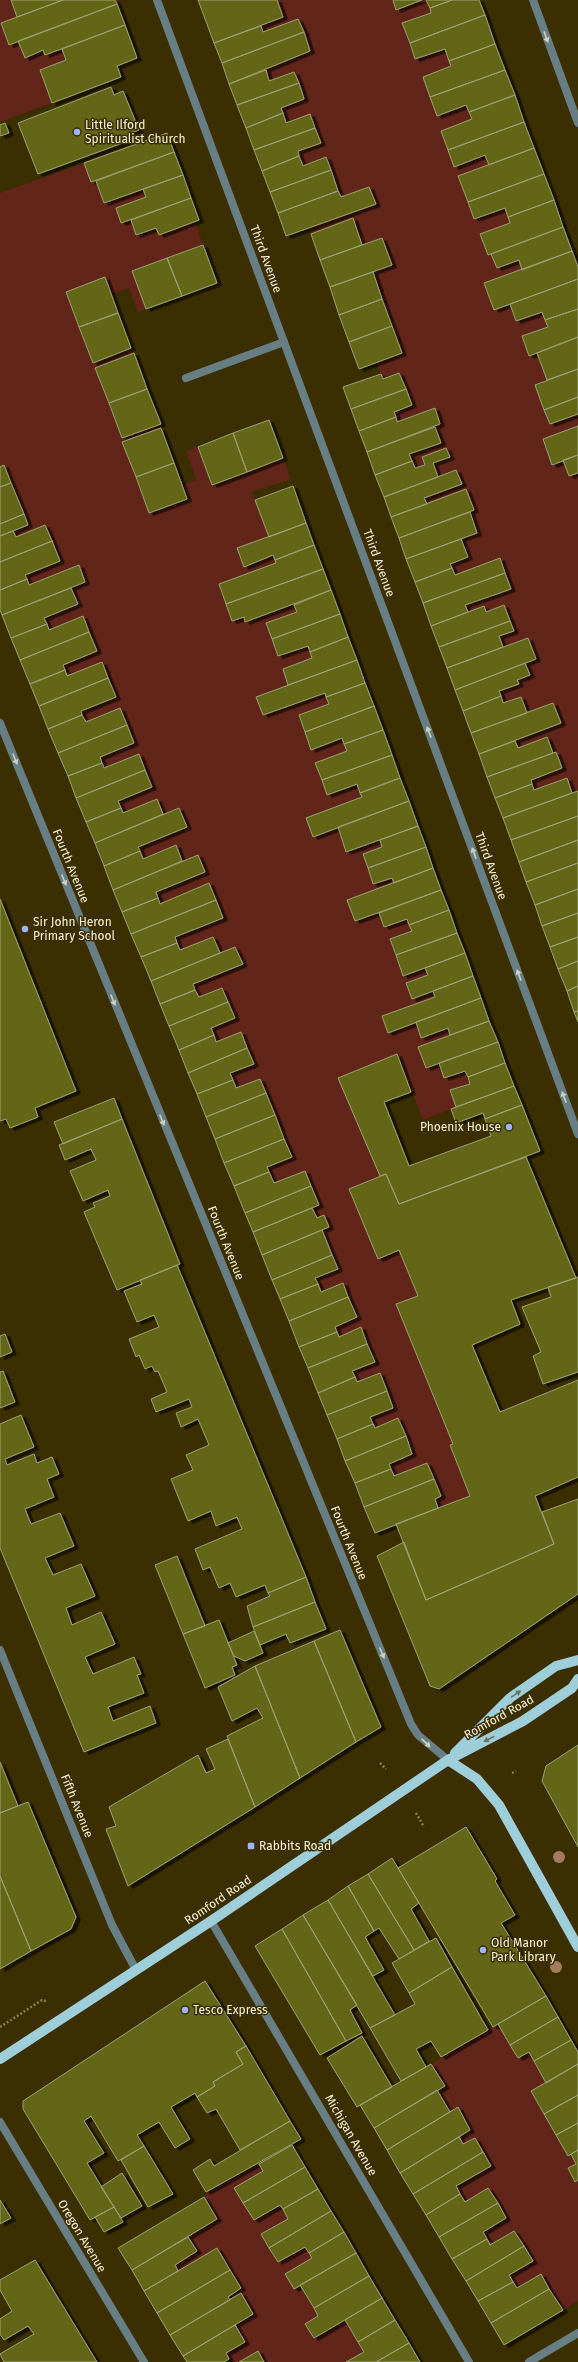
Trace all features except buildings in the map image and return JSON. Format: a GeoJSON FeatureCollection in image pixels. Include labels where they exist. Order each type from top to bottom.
{"type":"FeatureCollection","features":[{"type":"Feature","properties":{"kind":"main road","name":"Romford Road"},"geometry":{"type":"LineString","coordinates":[[448,1760],[510,1698],[556,1666],[578,1660]]}},
{"type":"Feature","properties":{"kind":"main road","name":"Romford Road"},"geometry":{"type":"LineString","coordinates":[[0,2059],[212,1921],[448,1760],[523,1721],[572,1688],[578,1678]]}},
{"type":"Feature","properties":{"kind":"main road"},"geometry":{"type":"LineString","coordinates":[[448,1760],[476,1780],[499,1805],[578,1947]]}},
{"type":"Feature","properties":{"kind":"street","name":"Third Avenue"},"geometry":{"type":"LineString","coordinates":[[157,0],[578,1134]]}},
{"type":"Feature","properties":{"kind":"street"},"geometry":{"type":"LineString","coordinates":[[532,0],[578,123]]}},
{"type":"Feature","properties":{"kind":"street"},"geometry":{"type":"LineString","coordinates":[[186,378],[284,342]]}},
{"type":"Feature","properties":{"kind":"street","name":"Fourth Avenue"},"geometry":{"type":"LineString","coordinates":[[0,723],[411,1724],[418,1735],[448,1760]]}},
{"type":"Feature","properties":{"kind":"street","name":"Fifth Avenue"},"geometry":{"type":"LineString","coordinates":[[0,1650],[112,1925],[136,1970]]}},
{"type":"Feature","properties":{"kind":"street","name":"Michigan Avenue"},"geometry":{"type":"LineString","coordinates":[[212,1921],[469,2362]]}},
{"type":"Feature","properties":{"kind":"street","name":"Oregon Avenue"},"geometry":{"type":"LineString","coordinates":[[0,2122],[144,2362]]}},
{"type":"Feature","properties":{"kind":"street"},"geometry":{"type":"LineString","coordinates":[[529,2362],[578,2332]]}},
{"type":"Feature","properties":{"kind":"path"},"geometry":{"type":"LineString","coordinates":[[380,1763],[386,1769]]}},
{"type":"Feature","properties":{"kind":"path"},"geometry":{"type":"LineString","coordinates":[[512,1773],[516,1771]]}},
{"type":"Feature","properties":{"kind":"path"},"geometry":{"type":"LineString","coordinates":[[416,1813],[424,1827]]}},
{"type":"Feature","properties":{"kind":"shaded area"},"geometry":{"type":"Polygon","coordinates":[[[0,0],[11,0],[17,17],[1,24],[9,45],[18,41],[25,58],[43,50],[45,55],[62,49],[66,60],[52,103],[0,122],[0,0]]]}},
{"type":"Feature","properties":{"kind":"shaded area"},"geometry":{"type":"Polygon","coordinates":[[[277,0],[393,0],[396,9],[426,0],[431,13],[402,24],[415,59],[445,49],[451,66],[423,77],[437,115],[466,105],[472,119],[441,131],[454,167],[485,155],[489,165],[458,177],[474,219],[505,208],[510,223],[481,235],[488,255],[491,254],[497,268],[519,260],[522,270],[484,283],[493,310],[510,304],[516,321],[542,312],[548,327],[522,337],[529,356],[537,353],[547,380],[535,385],[550,424],[578,414],[578,426],[543,439],[552,464],[563,460],[578,473],[578,791],[572,793],[567,778],[534,790],[531,780],[562,768],[556,752],[553,753],[547,737],[518,748],[515,741],[561,723],[527,713],[521,697],[503,703],[499,691],[519,684],[517,680],[530,675],[525,663],[536,659],[528,638],[503,647],[499,636],[513,631],[504,605],[486,612],[484,606],[468,612],[465,605],[511,588],[500,558],[455,575],[450,564],[468,557],[461,539],[477,533],[470,512],[474,510],[466,490],[427,504],[424,498],[462,484],[456,470],[438,477],[433,463],[449,457],[446,448],[422,457],[425,465],[415,468],[409,454],[440,443],[435,427],[440,424],[434,408],[397,422],[394,412],[412,405],[400,373],[383,379],[376,362],[402,353],[373,272],[391,265],[382,238],[362,245],[352,218],[311,234],[308,227],[376,204],[368,187],[341,197],[326,157],[303,166],[298,151],[321,142],[310,115],[286,123],[281,108],[304,99],[295,72],[269,81],[265,68],[310,50],[298,19],[263,32],[261,26],[283,17],[277,0]]]}},
{"type":"Feature","properties":{"kind":"shaded area"},"geometry":{"type":"Polygon","coordinates":[[[84,163],[91,182],[96,181],[104,203],[143,189],[146,197],[116,209],[121,223],[131,220],[136,235],[156,228],[159,235],[195,221],[203,245],[132,271],[146,309],[138,313],[129,288],[111,294],[66,292],[92,362],[131,348],[134,353],[96,368],[122,438],[161,424],[161,428],[122,442],[149,513],[187,499],[182,485],[196,480],[186,451],[198,447],[212,485],[283,458],[291,479],[252,492],[269,537],[244,566],[273,555],[276,563],[219,585],[232,621],[244,617],[246,622],[294,605],[297,612],[266,624],[278,656],[308,646],[312,658],[283,669],[288,685],[256,697],[263,715],[325,693],[329,704],[299,715],[311,750],[342,738],[347,751],[316,763],[327,795],[357,784],[362,797],[338,827],[347,852],[380,840],[382,847],[363,854],[373,884],[392,878],[394,883],[347,900],[355,921],[379,913],[384,927],[407,919],[412,931],[390,939],[403,976],[425,968],[428,975],[406,983],[412,999],[433,991],[435,997],[382,1016],[388,1032],[416,1022],[421,1038],[448,1028],[450,1035],[418,1047],[426,1068],[439,1063],[445,1078],[465,1071],[470,1084],[451,1090],[456,1107],[423,1120],[397,1054],[338,1078],[380,1176],[349,1189],[378,1259],[399,1250],[418,1296],[396,1305],[453,1444],[450,1445],[470,1496],[423,1514],[438,1508],[435,1499],[441,1496],[428,1463],[394,1476],[389,1464],[412,1454],[398,1419],[375,1428],[370,1417],[393,1408],[380,1374],[357,1382],[352,1371],[375,1361],[361,1328],[339,1337],[335,1327],[357,1317],[343,1284],[321,1292],[315,1278],[338,1269],[322,1230],[329,1227],[324,1215],[317,1218],[312,1208],[319,1205],[305,1171],[274,1183],[267,1167],[292,1157],[260,1079],[236,1088],[230,1073],[254,1064],[241,1032],[216,1042],[211,1028],[235,1018],[223,988],[199,997],[193,984],[242,965],[235,947],[220,953],[213,937],[180,950],[175,937],[223,918],[209,884],[160,904],[156,892],[198,855],[182,861],[175,845],[143,859],[138,847],[179,808],[163,814],[157,799],[123,813],[118,801],[152,787],[139,754],[104,768],[100,757],[134,743],[120,708],[86,722],[81,711],[116,697],[102,662],[67,676],[63,665],[97,651],[83,617],[49,630],[44,618],[78,604],[71,588],[85,581],[79,565],[29,585],[25,575],[60,560],[45,525],[16,537],[13,531],[28,525],[4,465],[0,467],[0,193],[84,163]]]}},
{"type":"Feature","properties":{"kind":"shaded area"},"geometry":{"type":"Polygon","coordinates":[[[498,2024],[518,2058],[529,2052],[546,2083],[531,2092],[568,2155],[571,2154],[576,2164],[568,2168],[575,2181],[578,2180],[578,2301],[563,2310],[541,2274],[517,2288],[509,2275],[533,2261],[514,2231],[490,2245],[483,2232],[506,2218],[488,2188],[465,2202],[456,2186],[491,2166],[475,2138],[463,2144],[459,2137],[470,2130],[458,2108],[450,2112],[437,2090],[431,2064],[498,2024]]]}},
{"type":"Feature","properties":{"kind":"shaded area"},"geometry":{"type":"Polygon","coordinates":[[[259,2164],[263,2171],[235,2188],[254,2220],[280,2205],[288,2219],[261,2234],[278,2262],[305,2247],[312,2258],[285,2274],[294,2289],[300,2285],[318,2316],[305,2324],[314,2338],[345,2320],[364,2352],[346,2362],[264,2362],[257,2351],[239,2362],[231,2362],[226,2353],[245,2341],[235,2325],[253,2314],[241,2293],[230,2300],[228,2297],[241,2288],[217,2248],[178,2271],[175,2265],[197,2251],[188,2237],[217,2219],[204,2197],[208,2195],[206,2192],[259,2164]]]}},
{"type":"Feature","properties":{"kind":"place","name":"Little Ilford Spiritualist Church"},"geometry":{"type":"Point","coordinates":[77,132]}},
{"type":"Feature","properties":{"kind":"place","name":"Sir John Heron Primary School"},"geometry":{"type":"Point","coordinates":[25,929]}},
{"type":"Feature","properties":{"kind":"place","name":"Phoenix House"},"geometry":{"type":"Point","coordinates":[509,1127]}},
{"type":"Feature","properties":{"kind":"place","name":"Rabbits Road"},"geometry":{"type":"Point","coordinates":[251,1846]}},
{"type":"Feature","properties":{"kind":"place","name":"Old Manor Park Library"},"geometry":{"type":"Point","coordinates":[483,1950]}},
{"type":"Feature","properties":{"kind":"place","name":"Tesco Express"},"geometry":{"type":"Point","coordinates":[185,2010]}}]}
